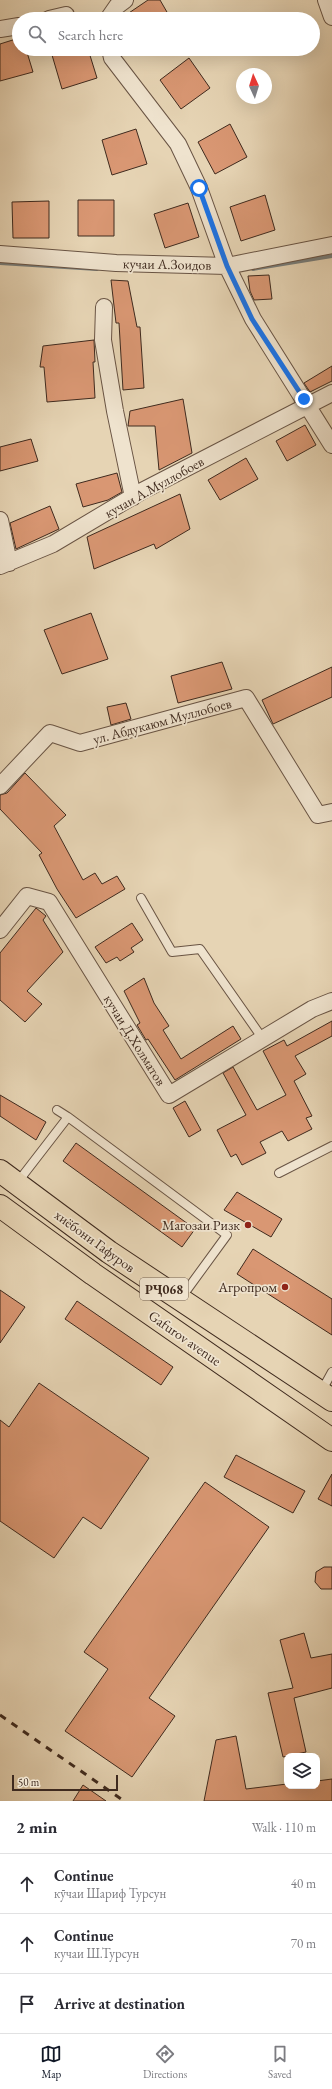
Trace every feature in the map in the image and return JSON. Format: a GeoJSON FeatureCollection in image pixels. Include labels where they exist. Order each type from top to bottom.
{"type":"FeatureCollection","features":[{"type":"Feature","properties":{"kind":"highway","name":"хиёбони Гафуров"},"geometry":{"type":"LineString","coordinates":[[8,1178],[109,1252],[326,1397]]}},
{"type":"Feature","properties":{"kind":"highway","name":"Gafurov avenue"},"geometry":{"type":"LineString","coordinates":[[0,1206],[93,1274],[332,1440]]}},
{"type":"Feature","properties":{"kind":"highway"},"geometry":{"type":"LineString","coordinates":[[93,1274],[109,1252]]}},
{"type":"Feature","properties":{"kind":"street"},"geometry":{"type":"LineString","coordinates":[[113,12],[117,6],[125,0]]}},
{"type":"Feature","properties":{"kind":"street"},"geometry":{"type":"LineString","coordinates":[[326,0],[332,17]]}},
{"type":"Feature","properties":{"kind":"street"},"geometry":{"type":"LineString","coordinates":[[0,29],[12,27]]}},
{"type":"Feature","properties":{"kind":"street"},"geometry":{"type":"LineString","coordinates":[[112,56],[178,144],[199,188],[229,270],[252,319],[332,445]]}},
{"type":"Feature","properties":{"kind":"street","name":"кучаи А.Зоидов"},"geometry":{"type":"LineString","coordinates":[[0,254],[229,270],[332,245]]}},
{"type":"Feature","properties":{"kind":"street"},"geometry":{"type":"LineString","coordinates":[[104,307],[103,340],[115,411],[133,497]]}},
{"type":"Feature","properties":{"kind":"street","name":"кучаи А.Муллобоев"},"geometry":{"type":"LineString","coordinates":[[4,565],[53,544],[133,497],[332,393]]}},
{"type":"Feature","properties":{"kind":"street"},"geometry":{"type":"LineString","coordinates":[[0,520],[4,565]]}},
{"type":"Feature","properties":{"kind":"street","name":"ул. Абдукаюм Муллобоев"},"geometry":{"type":"LineString","coordinates":[[0,786],[50,733],[80,743],[246,698],[318,815],[332,812]]}},
{"type":"Feature","properties":{"kind":"street","name":"кучаи Д,Холматов"},"geometry":{"type":"LineString","coordinates":[[0,930],[27,896],[49,902],[169,1095],[312,1009],[332,1001]]}},
{"type":"Feature","properties":{"kind":"lane"},"geometry":{"type":"LineString","coordinates":[[141,898],[172,952],[200,949],[263,1038]]}},
{"type":"Feature","properties":{"kind":"lane"},"geometry":{"type":"LineString","coordinates":[[57,1110],[227,1235],[180,1300]]}},
{"type":"Feature","properties":{"kind":"lane"},"geometry":{"type":"LineString","coordinates":[[8,1178],[68,1117]]}},
{"type":"Feature","properties":{"kind":"lane"},"geometry":{"type":"LineString","coordinates":[[279,1173],[332,1146]]}},
{"type":"Feature","properties":{"kind":"lane"},"geometry":{"type":"LineString","coordinates":[[326,1397],[332,1372]]}},
{"type":"Feature","properties":{"kind":"building"},"geometry":{"type":"Polygon","coordinates":[[[148,0],[160,0],[167,12],[130,12],[148,0]]]}},
{"type":"Feature","properties":{"kind":"building"},"geometry":{"type":"Polygon","coordinates":[[[12,40],[12,56],[28,56],[33,72],[0,81],[0,44],[12,40]]]}},
{"type":"Feature","properties":{"kind":"building"},"geometry":{"type":"Polygon","coordinates":[[[52,56],[90,56],[97,78],[62,89],[52,56]]]}},
{"type":"Feature","properties":{"kind":"building"},"geometry":{"type":"Polygon","coordinates":[[[189,58],[210,88],[181,109],[160,80],[189,58]]]}},
{"type":"Feature","properties":{"kind":"building"},"geometry":{"type":"Polygon","coordinates":[[[230,124],[247,157],[215,174],[198,142],[230,124]]]}},
{"type":"Feature","properties":{"kind":"building"},"geometry":{"type":"Polygon","coordinates":[[[136,129],[147,164],[112,175],[102,140],[136,129]]]}},
{"type":"Feature","properties":{"kind":"building"},"geometry":{"type":"Polygon","coordinates":[[[265,195],[275,230],[241,241],[230,207],[265,195]]]}},
{"type":"Feature","properties":{"kind":"building"},"geometry":{"type":"Polygon","coordinates":[[[78,200],[114,200],[114,236],[78,236],[78,200]]]}},
{"type":"Feature","properties":{"kind":"building"},"geometry":{"type":"Polygon","coordinates":[[[49,201],[49,238],[13,238],[12,202],[49,201]]]}},
{"type":"Feature","properties":{"kind":"building"},"geometry":{"type":"Polygon","coordinates":[[[188,203],[199,237],[165,248],[154,214],[188,203]]]}},
{"type":"Feature","properties":{"kind":"building"},"geometry":{"type":"Polygon","coordinates":[[[269,275],[272,299],[254,300],[250,291],[248,276],[269,275]]]}},
{"type":"Feature","properties":{"kind":"building"},"geometry":{"type":"Polygon","coordinates":[[[111,280],[128,281],[137,327],[140,327],[144,388],[123,390],[119,323],[116,323],[111,280]]]}},
{"type":"Feature","properties":{"kind":"building"},"geometry":{"type":"Polygon","coordinates":[[[94,340],[95,362],[93,362],[95,398],[47,402],[44,367],[40,367],[43,346],[94,340]]]}},
{"type":"Feature","properties":{"kind":"building"},"geometry":{"type":"Polygon","coordinates":[[[332,366],[332,381],[310,392],[304,383],[332,366]]]}},
{"type":"Feature","properties":{"kind":"building"},"geometry":{"type":"Polygon","coordinates":[[[183,399],[192,453],[159,470],[155,426],[128,426],[130,411],[183,399]]]}},
{"type":"Feature","properties":{"kind":"building"},"geometry":{"type":"Polygon","coordinates":[[[305,425],[316,445],[287,461],[276,441],[305,425]]]}},
{"type":"Feature","properties":{"kind":"building"},"geometry":{"type":"Polygon","coordinates":[[[31,439],[38,461],[0,471],[0,447],[31,439]]]}},
{"type":"Feature","properties":{"kind":"building"},"geometry":{"type":"Polygon","coordinates":[[[246,458],[258,479],[220,500],[208,480],[246,458]]]}},
{"type":"Feature","properties":{"kind":"building"},"geometry":{"type":"Polygon","coordinates":[[[117,473],[122,492],[108,500],[83,507],[76,484],[117,473]]]}},
{"type":"Feature","properties":{"kind":"building"},"geometry":{"type":"Polygon","coordinates":[[[180,494],[190,529],[156,549],[154,544],[94,569],[87,537],[180,494]]]}},
{"type":"Feature","properties":{"kind":"building"},"geometry":{"type":"Polygon","coordinates":[[[50,506],[59,529],[16,549],[10,523],[50,506]]]}},
{"type":"Feature","properties":{"kind":"building"},"geometry":{"type":"Polygon","coordinates":[[[91,613],[108,659],[62,674],[44,630],[91,613]]]}},
{"type":"Feature","properties":{"kind":"building"},"geometry":{"type":"Polygon","coordinates":[[[222,662],[232,689],[178,703],[171,676],[222,662]]]}},
{"type":"Feature","properties":{"kind":"building"},"geometry":{"type":"Polygon","coordinates":[[[332,667],[332,697],[273,724],[262,700],[332,667]]]}},
{"type":"Feature","properties":{"kind":"building"},"geometry":{"type":"Polygon","coordinates":[[[126,703],[131,719],[111,725],[107,707],[126,703]]]}},
{"type":"Feature","properties":{"kind":"building"},"geometry":{"type":"Polygon","coordinates":[[[25,773],[66,815],[54,826],[83,880],[95,873],[102,884],[117,876],[125,889],[76,918],[57,889],[39,855],[42,853],[0,809],[0,795],[7,793],[25,773]]]}},
{"type":"Feature","properties":{"kind":"building"},"geometry":{"type":"Polygon","coordinates":[[[36,908],[46,916],[43,920],[63,952],[27,991],[42,1004],[25,1022],[0,1000],[0,953],[36,908]]]}},
{"type":"Feature","properties":{"kind":"building"},"geometry":{"type":"Polygon","coordinates":[[[132,923],[143,940],[131,948],[134,952],[120,961],[117,957],[106,963],[95,947],[132,923]]]}},
{"type":"Feature","properties":{"kind":"building"},"geometry":{"type":"Polygon","coordinates":[[[144,978],[154,1003],[169,1026],[163,1030],[181,1059],[233,1026],[241,1039],[175,1080],[137,1025],[140,1023],[124,991],[144,978]]]}},
{"type":"Feature","properties":{"kind":"building"},"geometry":{"type":"Polygon","coordinates":[[[332,1021],[332,1036],[295,1056],[306,1074],[294,1081],[312,1116],[306,1118],[312,1129],[288,1141],[282,1131],[260,1142],[266,1153],[242,1165],[236,1154],[231,1157],[217,1130],[246,1115],[223,1073],[233,1067],[257,1110],[286,1095],[263,1051],[284,1040],[287,1046],[332,1021]]]}},
{"type":"Feature","properties":{"kind":"building"},"geometry":{"type":"Polygon","coordinates":[[[0,1095],[46,1122],[36,1140],[0,1116],[0,1095]]]}},
{"type":"Feature","properties":{"kind":"building"},"geometry":{"type":"Polygon","coordinates":[[[185,1101],[201,1130],[189,1137],[173,1108],[185,1101]]]}},
{"type":"Feature","properties":{"kind":"building"},"geometry":{"type":"Polygon","coordinates":[[[76,1143],[195,1229],[182,1247],[63,1161],[76,1143]]]}},
{"type":"Feature","properties":{"kind":"building"},"geometry":{"type":"Polygon","coordinates":[[[237,1192],[282,1219],[271,1237],[224,1210],[237,1192]]]}},
{"type":"Feature","properties":{"kind":"building","name":"Агропром"},"geometry":{"type":"Polygon","coordinates":[[[253,1249],[332,1299],[332,1335],[237,1274],[253,1249]]]}},
{"type":"Feature","properties":{"kind":"building"},"geometry":{"type":"Polygon","coordinates":[[[0,1290],[25,1307],[0,1343],[0,1290]]]}},
{"type":"Feature","properties":{"kind":"building"},"geometry":{"type":"Polygon","coordinates":[[[77,1301],[173,1367],[161,1385],[65,1319],[77,1301]]]}},
{"type":"Feature","properties":{"kind":"building"},"geometry":{"type":"Polygon","coordinates":[[[39,1383],[149,1458],[101,1529],[83,1517],[54,1558],[0,1521],[0,1420],[9,1427],[39,1383]]]}},
{"type":"Feature","properties":{"kind":"building"},"geometry":{"type":"Polygon","coordinates":[[[236,1455],[305,1491],[293,1513],[224,1477],[236,1455]]]}},
{"type":"Feature","properties":{"kind":"building"},"geometry":{"type":"Polygon","coordinates":[[[332,1474],[332,1506],[318,1499],[332,1474]]]}},
{"type":"Feature","properties":{"kind":"building"},"geometry":{"type":"Polygon","coordinates":[[[205,1482],[269,1527],[149,1698],[175,1716],[132,1777],[65,1731],[108,1669],[84,1652],[205,1482]]]}},
{"type":"Feature","properties":{"kind":"building"},"geometry":{"type":"Polygon","coordinates":[[[324,1567],[332,1567],[332,1589],[321,1589],[315,1582],[316,1572],[324,1567]]]}},
{"type":"Feature","properties":{"kind":"building"},"geometry":{"type":"Polygon","coordinates":[[[304,1633],[311,1658],[332,1654],[332,1688],[294,1698],[306,1752],[284,1753],[283,1757],[268,1693],[293,1688],[280,1640],[304,1633]]]}},
{"type":"Feature","properties":{"kind":"building"},"geometry":{"type":"Polygon","coordinates":[[[236,1736],[246,1789],[284,1784],[284,1789],[320,1789],[320,1781],[332,1779],[332,1801],[204,1801],[216,1740],[236,1736]]]}},
{"type":"Feature","properties":{"kind":"building"},"geometry":{"type":"Polygon","coordinates":[[[83,1785],[106,1801],[73,1801],[83,1785]]]}},
{"type":"Feature","properties":{"kind":"waterway"},"geometry":{"type":"LineString","coordinates":[[253,269],[332,256]]}},
{"type":"Feature","properties":{"kind":"waterway"},"geometry":{"type":"LineString","coordinates":[[0,263],[97,269]]}},
{"type":"Feature","properties":{"kind":"railway"},"geometry":{"type":"LineString","coordinates":[[0,1715],[124,1801]]}},
{"type":"Feature","properties":{"kind":"place","name":"Магозаи Ризк"},"geometry":{"type":"Point","coordinates":[248,1225]}},
{"type":"Feature","properties":{"kind":"place","name":"Агропром"},"geometry":{"type":"Point","coordinates":[285,1287]}},
{"type":"Feature","properties":{"kind":"route"},"geometry":{"type":"LineString","coordinates":[[199,188],[227,266],[252,319],[304,399]]}}]}
